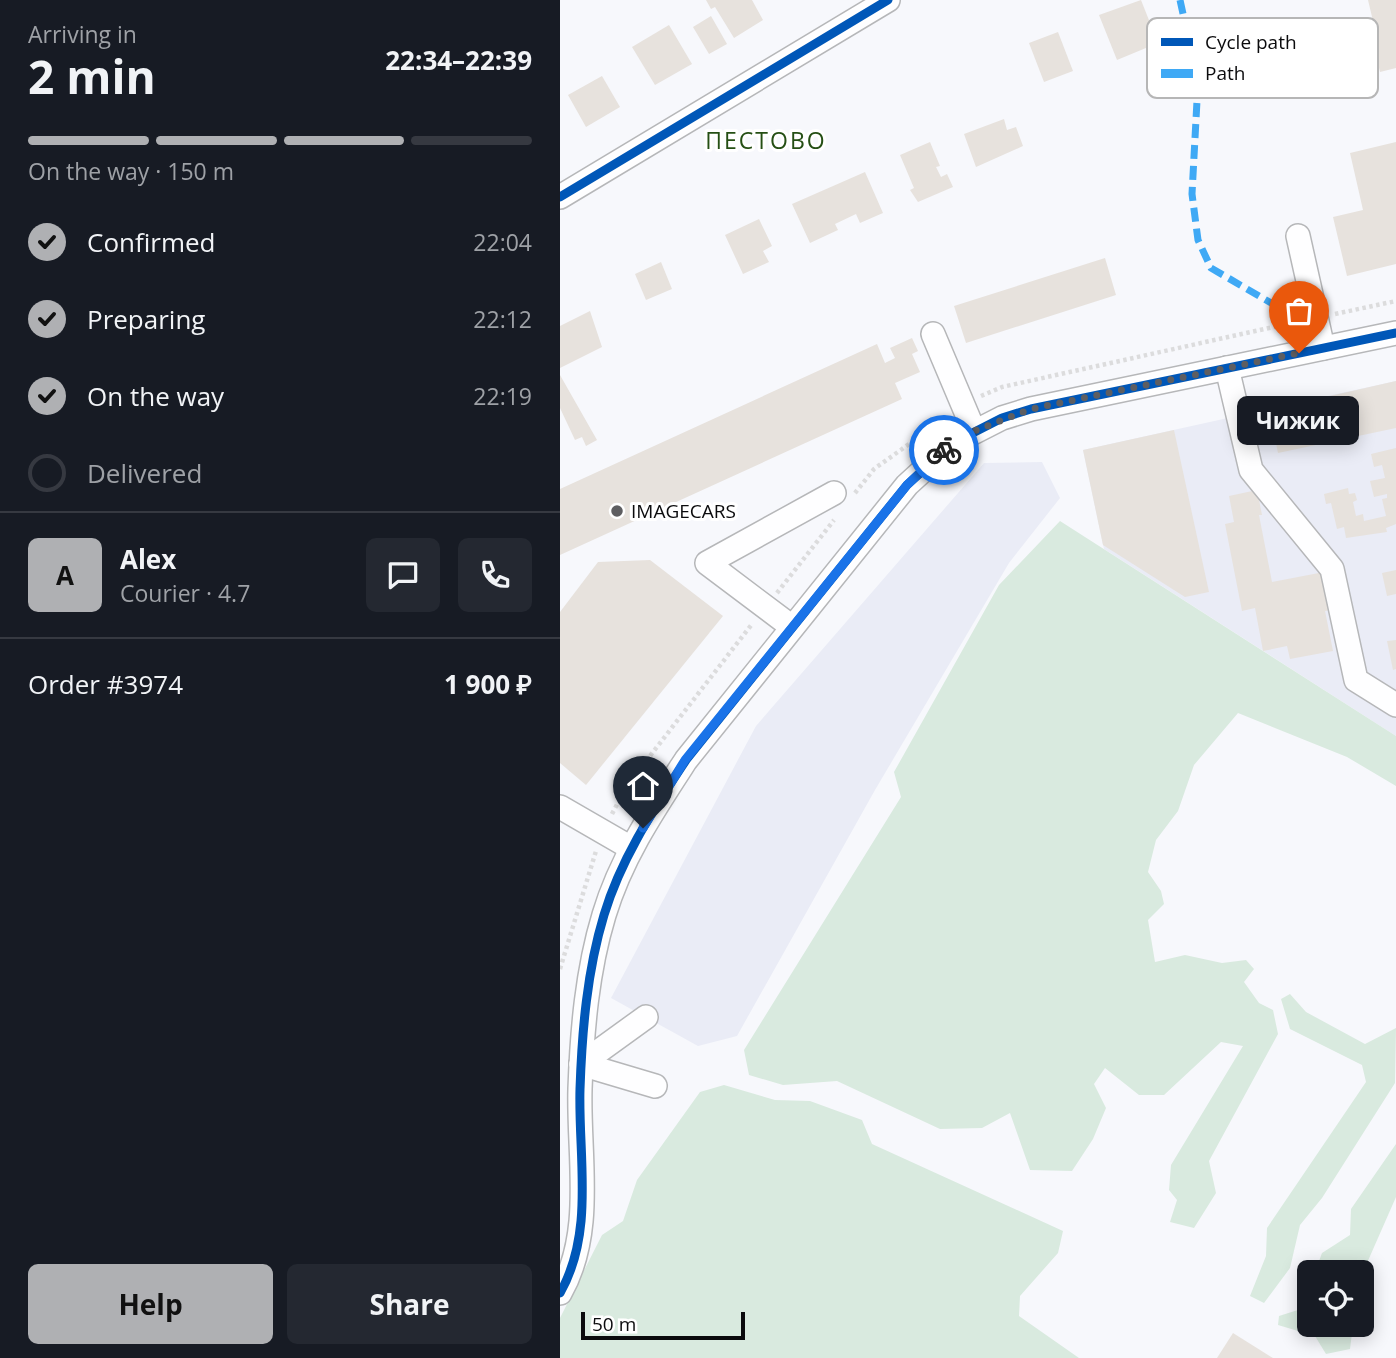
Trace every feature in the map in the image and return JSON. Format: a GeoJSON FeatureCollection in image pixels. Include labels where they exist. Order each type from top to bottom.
{"type":"FeatureCollection","features":[{"type":"Feature","properties":{"kind":"street"},"geometry":{"type":"LineString","coordinates":[[560,197],[888,0]]}},
{"type":"Feature","properties":{"kind":"street"},"geometry":{"type":"LineString","coordinates":[[1298,236],[1319,310],[1323,348]]}},
{"type":"Feature","properties":{"kind":"street"},"geometry":{"type":"LineString","coordinates":[[560,1293],[567,1281],[580,1231],[581,1064],[591,970],[604,914],[631,848],[685,760],[907,485],[953,443],[974,431],[1031,409],[1396,333]]}},
{"type":"Feature","properties":{"kind":"street"},"geometry":{"type":"LineString","coordinates":[[933,334],[974,431]]}},
{"type":"Feature","properties":{"kind":"street"},"geometry":{"type":"LineString","coordinates":[[1227,368],[1251,470],[1332,569],[1356,680],[1396,705]]}},
{"type":"Feature","properties":{"kind":"street"},"geometry":{"type":"LineString","coordinates":[[792,627],[707,563],[834,493]]}},
{"type":"Feature","properties":{"kind":"street"},"geometry":{"type":"LineString","coordinates":[[560,807],[631,848]]}},
{"type":"Feature","properties":{"kind":"street"},"geometry":{"type":"LineString","coordinates":[[581,1064],[646,1017]]}},
{"type":"Feature","properties":{"kind":"street"},"geometry":{"type":"LineString","coordinates":[[581,1064],[655,1086]]}},
{"type":"Feature","properties":{"kind":"path"},"geometry":{"type":"LineString","coordinates":[[963,405],[1002,387],[1319,310],[1396,301]]}},
{"type":"Feature","properties":{"kind":"shaded area"},"geometry":{"type":"Polygon","coordinates":[[[1396,381],[1396,736],[1104,549],[1083,450],[1396,381]]]}},
{"type":"Feature","properties":{"kind":"shaded area"},"geometry":{"type":"Polygon","coordinates":[[[1042,462],[1060,498],[1009,563],[875,790],[737,1036],[698,1046],[611,998],[756,726],[984,463],[1042,462]]]}},
{"type":"Feature","properties":{"kind":"green space"},"geometry":{"type":"Polygon","coordinates":[[[1060,521],[1396,736],[1396,786],[1347,757],[1238,713],[1194,765],[1178,811],[1156,840],[1148,872],[1161,891],[1164,904],[1148,920],[1155,962],[1185,955],[1222,963],[1246,960],[1254,969],[1244,982],[1259,1003],[1273,1010],[1278,1034],[1209,1161],[1216,1193],[1194,1228],[1170,1222],[1177,1200],[1169,1190],[1171,1165],[1243,1046],[1221,1042],[1164,1095],[1139,1095],[1105,1068],[1094,1084],[1106,1108],[1093,1139],[1072,1171],[1030,1170],[1010,1113],[982,1128],[940,1129],[837,1081],[783,1085],[749,1075],[744,1050],[901,797],[894,772],[999,585],[1060,521]]]}},
{"type":"Feature","properties":{"kind":"green space"},"geometry":{"type":"Polygon","coordinates":[[[1290,994],[1306,1012],[1365,1044],[1396,1028],[1395,1083],[1322,1198],[1300,1225],[1290,1268],[1264,1303],[1250,1296],[1266,1256],[1267,1228],[1366,1082],[1362,1065],[1290,1029],[1281,999],[1290,994]]]}},
{"type":"Feature","properties":{"kind":"green space"},"geometry":{"type":"Polygon","coordinates":[[[724,1085],[775,1100],[810,1101],[862,1120],[872,1144],[1063,1231],[1058,1253],[1020,1296],[1019,1316],[1079,1358],[560,1358],[560,1318],[602,1235],[623,1221],[637,1180],[700,1092],[724,1085]]]}},
{"type":"Feature","properties":{"kind":"green space"},"geometry":{"type":"Polygon","coordinates":[[[1396,1144],[1396,1197],[1368,1260],[1319,1260],[1322,1253],[1350,1235],[1351,1209],[1396,1144]]]}},
{"type":"Feature","properties":{"kind":"green space"},"geometry":{"type":"Polygon","coordinates":[[[1297,1310],[1297,1331],[1278,1325],[1279,1316],[1297,1310]]]}},
{"type":"Feature","properties":{"kind":"green space"},"geometry":{"type":"Polygon","coordinates":[[[1316,1337],[1352,1337],[1350,1349],[1326,1354],[1316,1337]]]}},
{"type":"Feature","properties":{"kind":"building"},"geometry":{"type":"Polygon","coordinates":[[[706,0],[752,0],[763,20],[734,38],[715,7],[711,9],[706,0]]]}},
{"type":"Feature","properties":{"kind":"building"},"geometry":{"type":"Polygon","coordinates":[[[1141,0],[1148,18],[1147,48],[1117,60],[1099,15],[1141,0]]]}},
{"type":"Feature","properties":{"kind":"building"},"geometry":{"type":"Polygon","coordinates":[[[1368,0],[1396,0],[1396,68],[1380,72],[1378,18],[1372,18],[1368,0]]]}},
{"type":"Feature","properties":{"kind":"building"},"geometry":{"type":"Polygon","coordinates":[[[711,16],[727,44],[709,54],[693,27],[711,16]]]}},
{"type":"Feature","properties":{"kind":"building"},"geometry":{"type":"Polygon","coordinates":[[[669,25],[692,64],[655,85],[632,47],[669,25]]]}},
{"type":"Feature","properties":{"kind":"building"},"geometry":{"type":"Polygon","coordinates":[[[1058,32],[1073,71],[1044,82],[1029,43],[1058,32]]]}},
{"type":"Feature","properties":{"kind":"building"},"geometry":{"type":"Polygon","coordinates":[[[602,76],[620,107],[586,127],[568,95],[602,76]]]}},
{"type":"Feature","properties":{"kind":"building"},"geometry":{"type":"Polygon","coordinates":[[[1004,119],[1007,130],[1016,127],[1023,146],[976,167],[964,134],[1004,119]]]}},
{"type":"Feature","properties":{"kind":"building"},"geometry":{"type":"Polygon","coordinates":[[[930,142],[940,166],[936,167],[941,177],[947,174],[953,187],[918,202],[910,190],[914,188],[900,155],[930,142]]]}},
{"type":"Feature","properties":{"kind":"building"},"geometry":{"type":"Polygon","coordinates":[[[1396,142],[1396,264],[1347,276],[1333,217],[1363,210],[1350,153],[1396,142]]]}},
{"type":"Feature","properties":{"kind":"building"},"geometry":{"type":"Polygon","coordinates":[[[865,172],[883,213],[860,223],[856,214],[835,224],[838,230],[810,243],[792,204],[865,172]]]}},
{"type":"Feature","properties":{"kind":"building"},"geometry":{"type":"Polygon","coordinates":[[[759,219],[772,246],[763,251],[769,262],[743,274],[725,235],[759,219]]]}},
{"type":"Feature","properties":{"kind":"building"},"geometry":{"type":"Polygon","coordinates":[[[1105,258],[1116,295],[966,343],[954,306],[1105,258]]]}},
{"type":"Feature","properties":{"kind":"building"},"geometry":{"type":"Polygon","coordinates":[[[661,262],[672,289],[646,300],[635,274],[661,262]]]}},
{"type":"Feature","properties":{"kind":"building"},"geometry":{"type":"Polygon","coordinates":[[[590,311],[602,347],[560,368],[560,326],[590,311]]]}},
{"type":"Feature","properties":{"kind":"building"},"geometry":{"type":"Polygon","coordinates":[[[912,338],[918,351],[912,354],[920,372],[895,383],[902,399],[560,555],[560,489],[877,344],[885,363],[895,358],[890,348],[912,338]]]}},
{"type":"Feature","properties":{"kind":"building"},"geometry":{"type":"Polygon","coordinates":[[[560,375],[597,440],[586,446],[582,437],[575,440],[560,408],[560,375]]]}},
{"type":"Feature","properties":{"kind":"building"},"geometry":{"type":"Polygon","coordinates":[[[1396,381],[1396,428],[1278,453],[1269,410],[1396,381]]]}},
{"type":"Feature","properties":{"kind":"building"},"geometry":{"type":"Polygon","coordinates":[[[1174,430],[1209,592],[1185,597],[1103,545],[1083,450],[1174,430]]]}},
{"type":"Feature","properties":{"kind":"building"},"geometry":{"type":"Polygon","coordinates":[[[1396,448],[1396,524],[1386,528],[1387,532],[1346,538],[1344,527],[1337,529],[1331,503],[1326,504],[1324,494],[1348,488],[1349,494],[1355,493],[1357,500],[1353,502],[1356,516],[1363,514],[1364,521],[1386,516],[1382,499],[1387,498],[1387,494],[1374,497],[1370,481],[1385,478],[1382,465],[1374,467],[1371,454],[1396,448]]]}},
{"type":"Feature","properties":{"kind":"building"},"geometry":{"type":"Polygon","coordinates":[[[1257,490],[1272,582],[1324,572],[1331,610],[1325,611],[1333,651],[1290,659],[1287,646],[1263,651],[1255,608],[1242,611],[1225,524],[1234,522],[1229,496],[1257,490]]]}},
{"type":"Feature","properties":{"kind":"building"},"geometry":{"type":"Polygon","coordinates":[[[650,560],[723,616],[586,785],[560,763],[560,612],[598,562],[650,560]]]}},
{"type":"Feature","properties":{"kind":"building"},"geometry":{"type":"Polygon","coordinates":[[[1396,570],[1396,594],[1387,596],[1382,573],[1396,570]]]}},
{"type":"Feature","properties":{"kind":"building"},"geometry":{"type":"Polygon","coordinates":[[[1396,640],[1396,669],[1393,670],[1387,641],[1396,640]]]}},
{"type":"Feature","properties":{"kind":"building"},"geometry":{"type":"Polygon","coordinates":[[[1233,1333],[1273,1358],[1217,1358],[1233,1333]]]}},
{"type":"Feature","properties":{"kind":"marked path"},"geometry":{"type":"LineString","coordinates":[[1180,0],[1184,18]]}},
{"type":"Feature","properties":{"kind":"marked path"},"geometry":{"type":"LineString","coordinates":[[1197,98],[1192,194],[1198,240],[1211,268],[1302,321]]}},
{"type":"Feature","properties":{"kind":"cycle path"},"geometry":{"type":"LineString","coordinates":[[560,197],[888,0]]}},
{"type":"Feature","properties":{"kind":"cycle path"},"geometry":{"type":"LineString","coordinates":[[560,1293],[578,1245],[581,1219],[580,1089],[589,979],[598,936],[619,874],[639,834],[686,760],[907,485],[953,443],[1002,418],[1031,409],[1396,333]]}},
{"type":"Feature","properties":{"kind":"way so far"},"geometry":{"type":"LineString","coordinates":[[944,450],[974,431],[1031,409],[1299,353]]}},
{"type":"Feature","properties":{"kind":"place","name":"Чижик"},"geometry":{"type":"Point","coordinates":[1299,353]}},
{"type":"Feature","properties":{"kind":"place","name":"IMAGECARS"},"geometry":{"type":"Point","coordinates":[617,511]}},
{"type":"Feature","properties":{"kind":"district","name":"ПЕСТОВО"},"geometry":{"type":"Point","coordinates":[766,140]}},
{"type":"Feature","properties":{"kind":"route"},"geometry":{"type":"LineString","coordinates":[[643,828],[685,760],[907,485],[944,450]]}}]}
